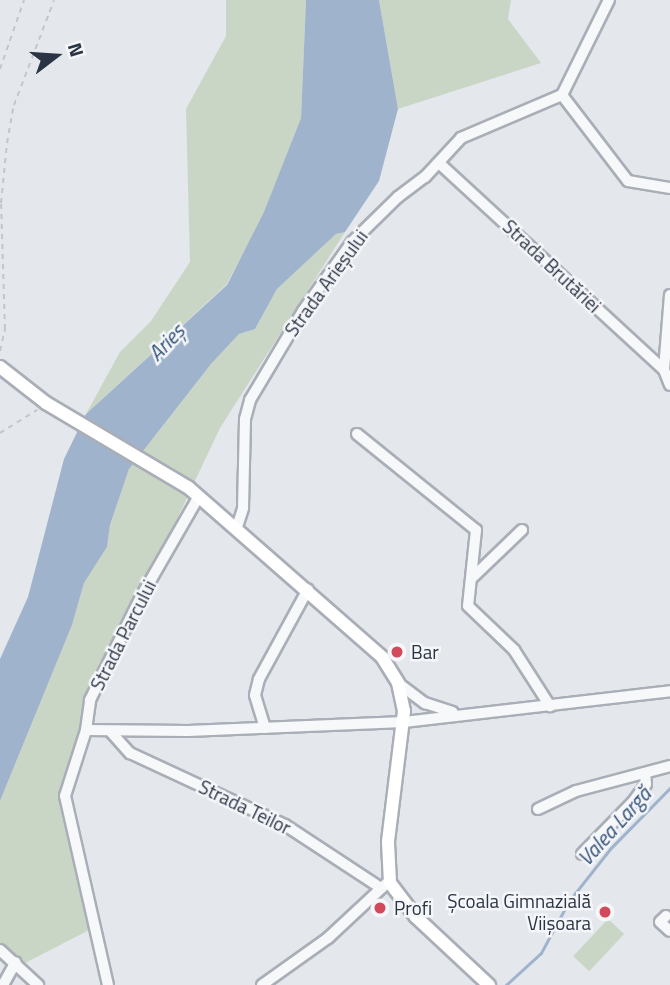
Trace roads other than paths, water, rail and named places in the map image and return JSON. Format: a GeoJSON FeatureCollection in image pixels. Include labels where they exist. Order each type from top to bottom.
{"type":"FeatureCollection","features":[{"type":"Feature","properties":{"kind":"main road"},"geometry":{"type":"LineString","coordinates":[[0,367],[46,402],[193,493],[237,527],[372,646],[398,683],[404,722],[385,885],[416,918],[488,983]]}},
{"type":"Feature","properties":{"kind":"street"},"geometry":{"type":"LineString","coordinates":[[609,0],[562,95],[628,181],[670,188]]}},
{"type":"Feature","properties":{"kind":"street","name":"Strada Arieșului"},"geometry":{"type":"LineString","coordinates":[[237,527],[243,508],[244,419],[257,383],[352,243],[439,163],[448,148],[470,132],[530,111],[555,94],[562,95]]}},
{"type":"Feature","properties":{"kind":"street","name":"Strada Brutăriei"},"geometry":{"type":"LineString","coordinates":[[439,163],[664,370]]}},
{"type":"Feature","properties":{"kind":"street"},"geometry":{"type":"LineString","coordinates":[[670,295],[664,370],[670,385]]}},
{"type":"Feature","properties":{"kind":"street"},"geometry":{"type":"LineString","coordinates":[[357,434],[476,530],[468,606],[514,650],[550,706]]}},
{"type":"Feature","properties":{"kind":"street","name":"Strada Parcului"},"geometry":{"type":"LineString","coordinates":[[108,985],[65,796],[86,730],[90,700],[193,493]]}},
{"type":"Feature","properties":{"kind":"street"},"geometry":{"type":"LineString","coordinates":[[473,578],[522,530]]}},
{"type":"Feature","properties":{"kind":"street"},"geometry":{"type":"LineString","coordinates":[[265,728],[255,695],[259,679],[308,589]]}},
{"type":"Feature","properties":{"kind":"street"},"geometry":{"type":"LineString","coordinates":[[398,683],[425,703],[457,713]]}},
{"type":"Feature","properties":{"kind":"street"},"geometry":{"type":"LineString","coordinates":[[86,730],[265,728],[404,722],[457,713],[504,713],[670,691]]}},
{"type":"Feature","properties":{"kind":"street","name":"Strada Teilor"},"geometry":{"type":"LineString","coordinates":[[110,731],[130,753],[285,824],[385,885]]}},
{"type":"Feature","properties":{"kind":"street"},"geometry":{"type":"LineString","coordinates":[[538,809],[576,790],[670,766]]}},
{"type":"Feature","properties":{"kind":"street"},"geometry":{"type":"LineString","coordinates":[[582,854],[633,802],[646,784],[645,774]]}},
{"type":"Feature","properties":{"kind":"street"},"geometry":{"type":"LineString","coordinates":[[262,985],[328,938],[385,885]]}},
{"type":"Feature","properties":{"kind":"street"},"geometry":{"type":"LineString","coordinates":[[666,916],[660,922],[670,931]]}},
{"type":"Feature","properties":{"kind":"street"},"geometry":{"type":"LineString","coordinates":[[0,950],[38,985]]}},
{"type":"Feature","properties":{"kind":"street"},"geometry":{"type":"LineString","coordinates":[[4,985],[16,962]]}},
{"type":"Feature","properties":{"kind":"water","name":"Arieș"},"geometry":{"type":"Polygon","coordinates":[[[306,0],[379,0],[398,109],[379,181],[345,232],[336,234],[277,289],[255,329],[239,334],[211,364],[129,469],[110,525],[107,547],[84,583],[72,625],[0,801],[0,659],[28,597],[64,459],[86,414],[227,285],[264,212],[301,118],[306,0]]]}},
{"type":"Feature","properties":{"kind":"waterway","name":"Valea Largă"},"geometry":{"type":"LineString","coordinates":[[506,985],[541,953],[569,901],[610,849],[670,788]]}},
{"type":"Feature","properties":{"kind":"place","name":"Bar"},"geometry":{"type":"Point","coordinates":[397,652]}},
{"type":"Feature","properties":{"kind":"place","name":"Profi"},"geometry":{"type":"Point","coordinates":[380,908]}},
{"type":"Feature","properties":{"kind":"place","name":"Şcoala Gimnazială Viişoara"},"geometry":{"type":"Point","coordinates":[605,912]}}]}
